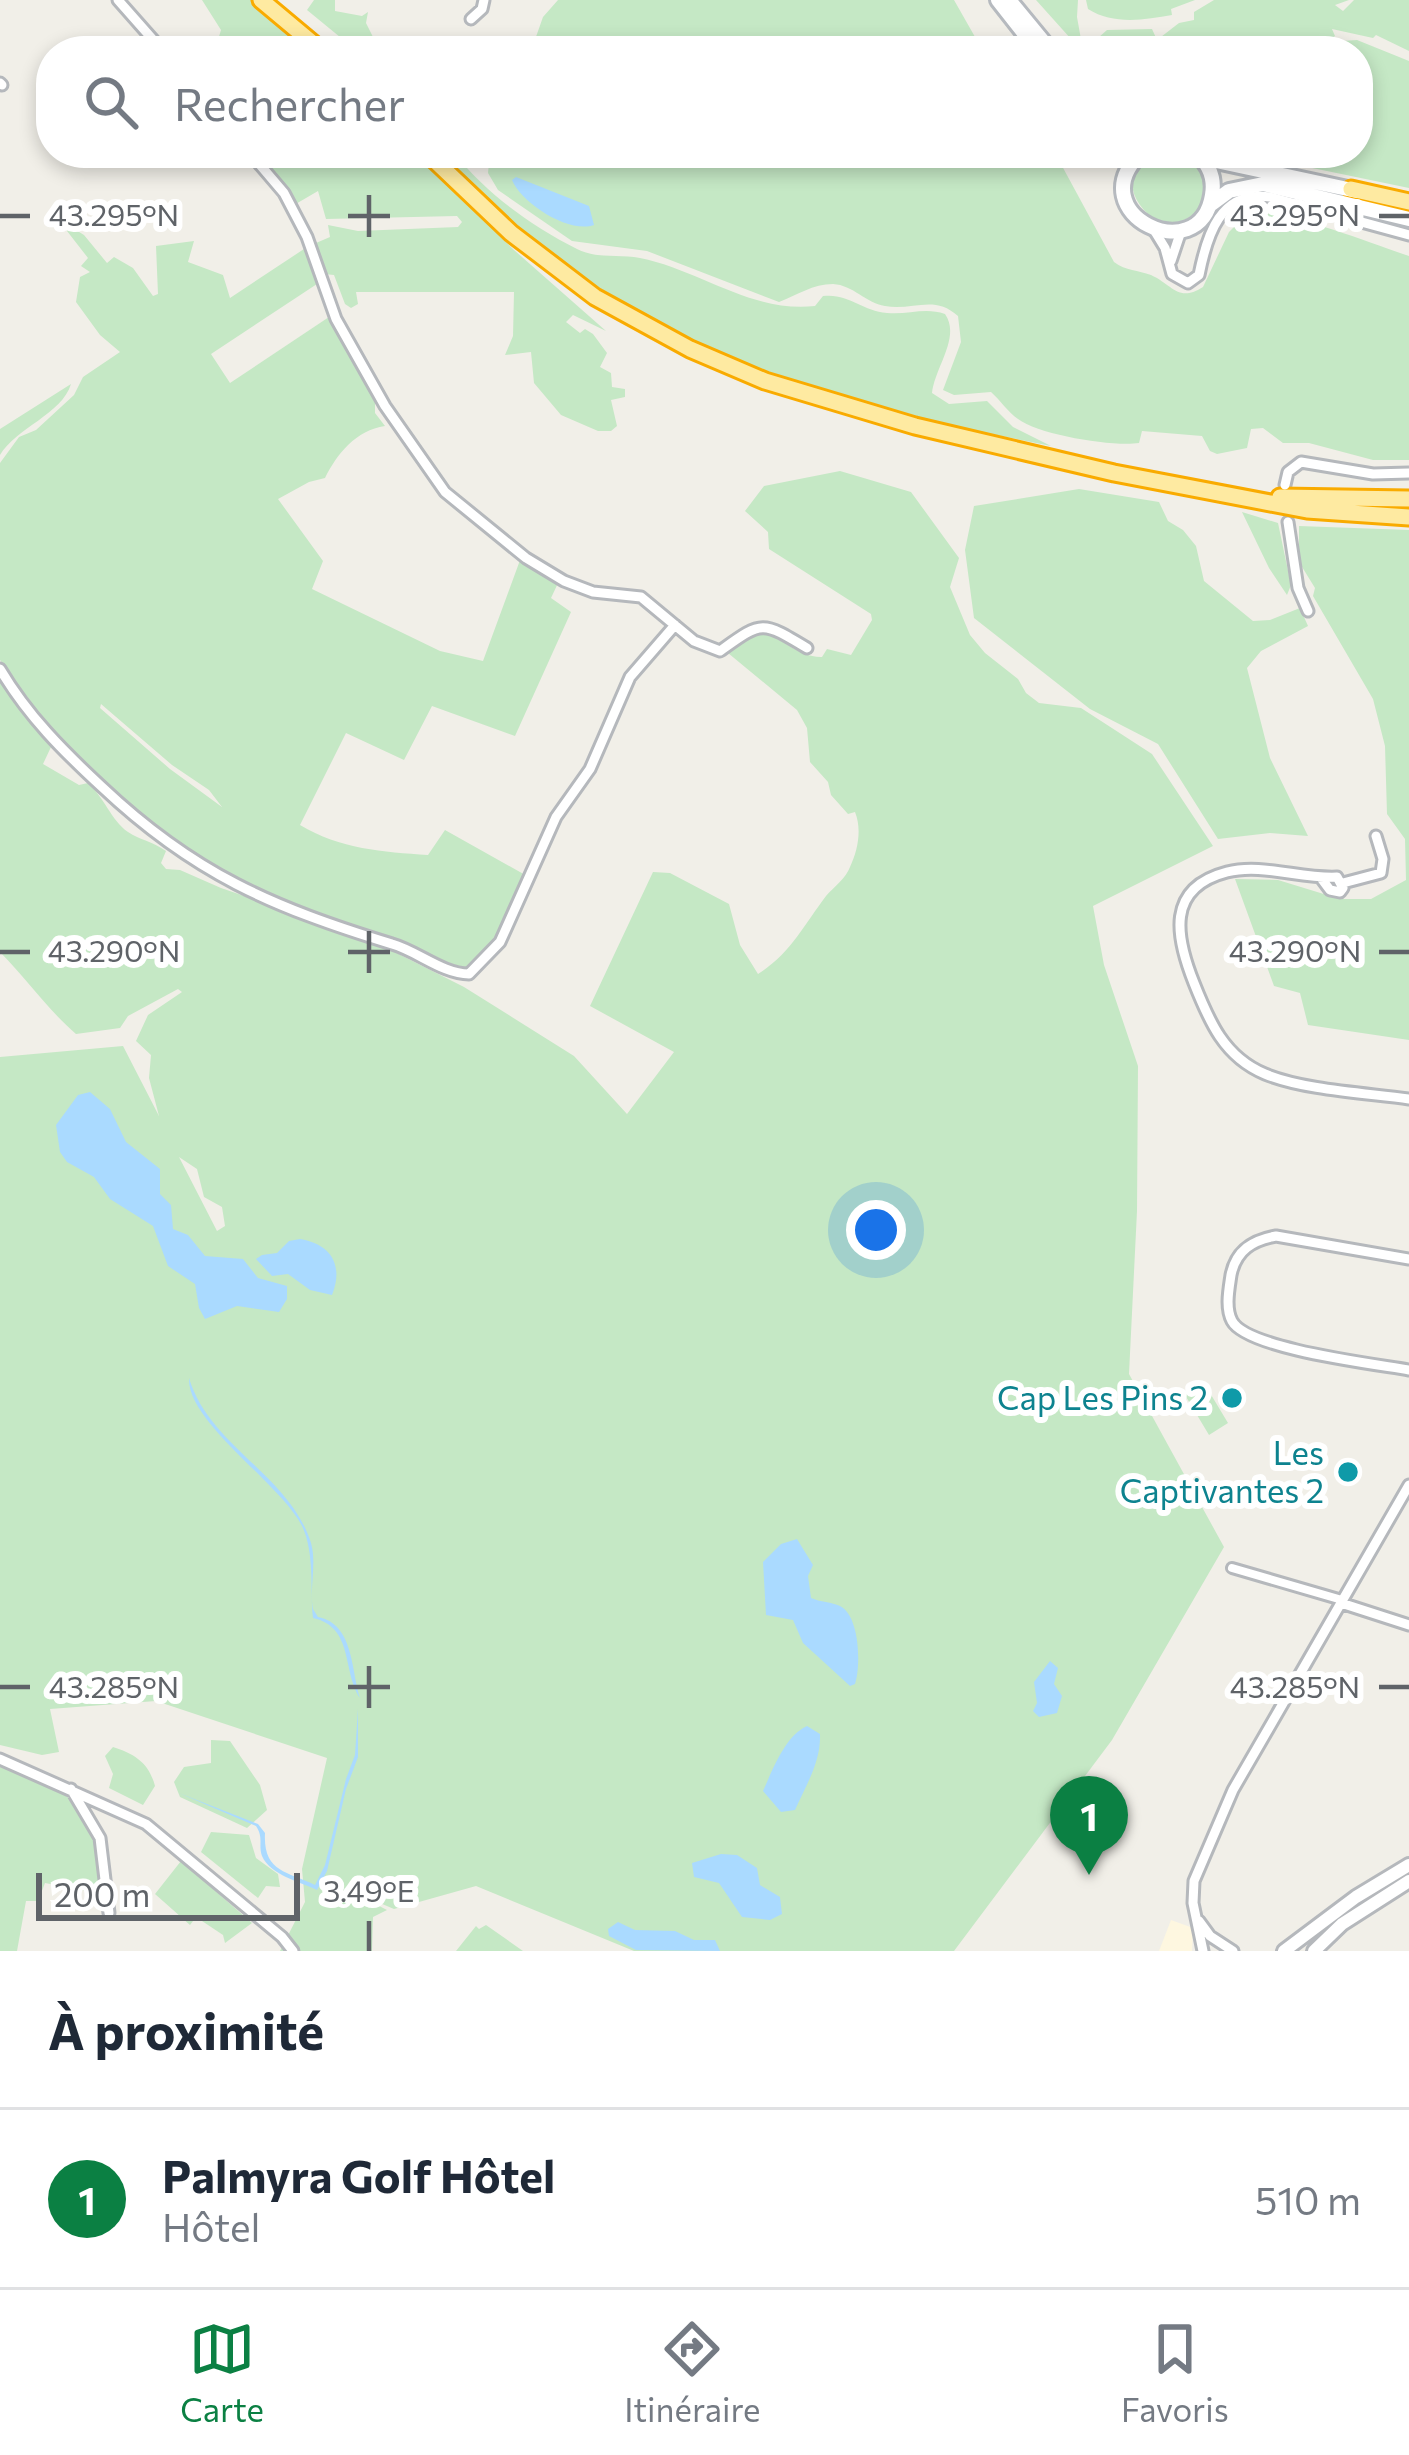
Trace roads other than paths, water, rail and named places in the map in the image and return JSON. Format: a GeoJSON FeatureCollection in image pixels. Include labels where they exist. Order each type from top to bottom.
{"type":"FeatureCollection","features":[{"type":"Feature","properties":{"kind":"highway"},"geometry":{"type":"LineString","coordinates":[[261,0],[304,36]]}},
{"type":"Feature","properties":{"kind":"highway"},"geometry":{"type":"LineString","coordinates":[[443,168],[511,233],[595,297],[727,366],[915,426],[1233,496],[1307,510],[1409,515]]}},
{"type":"Feature","properties":{"kind":"highway"},"geometry":{"type":"LineString","coordinates":[[1351,190],[1409,203]]}},
{"type":"Feature","properties":{"kind":"highway"},"geometry":{"type":"LineString","coordinates":[[1233,496],[1409,499]]}},
{"type":"Feature","properties":{"kind":"main road"},"geometry":{"type":"LineString","coordinates":[[998,0],[1026,36]]}},
{"type":"Feature","properties":{"kind":"main road"},"geometry":{"type":"LineString","coordinates":[[1009,0],[1039,36]]}},
{"type":"Feature","properties":{"kind":"main road"},"geometry":{"type":"LineString","coordinates":[[1205,168],[1214,188],[1210,206]]}},
{"type":"Feature","properties":{"kind":"main road"},"geometry":{"type":"LineString","coordinates":[[1255,168],[1351,190]]}},
{"type":"Feature","properties":{"kind":"main road"},"geometry":{"type":"LineString","coordinates":[[1127,170],[1127,204],[1136,219],[1154,230],[1181,231],[1242,185],[1263,184],[1409,219]]}},
{"type":"Feature","properties":{"kind":"street"},"geometry":{"type":"LineString","coordinates":[[118,0],[150,36]]}},
{"type":"Feature","properties":{"kind":"street"},"geometry":{"type":"LineString","coordinates":[[471,19],[484,0]]}},
{"type":"Feature","properties":{"kind":"street"},"geometry":{"type":"LineString","coordinates":[[263,168],[284,193],[307,237],[336,319],[385,406],[445,492],[526,558],[564,581],[593,592],[641,597],[712,650],[720,651],[756,626],[770,628],[807,648]]}},
{"type":"Feature","properties":{"kind":"street"},"geometry":{"type":"LineString","coordinates":[[1154,230],[1182,283],[1195,280],[1218,217],[1236,200],[1248,196],[1270,197],[1409,235]]}},
{"type":"Feature","properties":{"kind":"street"},"geometry":{"type":"LineString","coordinates":[[1171,266],[1181,231]]}},
{"type":"Feature","properties":{"kind":"street"},"geometry":{"type":"LineString","coordinates":[[1285,484],[1288,472],[1301,462],[1353,472],[1409,473]]}},
{"type":"Feature","properties":{"kind":"street"},"geometry":{"type":"LineString","coordinates":[[1288,522],[1298,588],[1308,611]]}},
{"type":"Feature","properties":{"kind":"street"},"geometry":{"type":"LineString","coordinates":[[0,669],[68,758],[155,836],[206,870],[247,891],[404,948],[458,974],[469,974],[500,942],[556,817],[590,769],[630,677],[675,625]]}},
{"type":"Feature","properties":{"kind":"street"},"geometry":{"type":"LineString","coordinates":[[1376,836],[1383,859],[1376,877],[1343,884],[1335,892],[1321,878],[1227,872],[1196,889],[1182,908],[1177,934],[1210,1025],[1241,1060],[1266,1075],[1409,1099]]}},
{"type":"Feature","properties":{"kind":"street"},"geometry":{"type":"LineString","coordinates":[[1409,1259],[1276,1236],[1259,1239],[1239,1254],[1233,1266],[1228,1306],[1231,1319],[1250,1338],[1409,1370]]}},
{"type":"Feature","properties":{"kind":"street"},"geometry":{"type":"LineString","coordinates":[[1203,1951],[1194,1879],[1222,1811],[1409,1485]]}},
{"type":"Feature","properties":{"kind":"street"},"geometry":{"type":"LineString","coordinates":[[1232,1568],[1409,1625]]}},
{"type":"Feature","properties":{"kind":"street"},"geometry":{"type":"LineString","coordinates":[[0,1759],[118,1809],[166,1838],[293,1951]]}},
{"type":"Feature","properties":{"kind":"street"},"geometry":{"type":"LineString","coordinates":[[71,1789],[100,1838],[109,1913]]}},
{"type":"Feature","properties":{"kind":"street"},"geometry":{"type":"LineString","coordinates":[[1285,1951],[1356,1897],[1409,1865]]}},
{"type":"Feature","properties":{"kind":"street"},"geometry":{"type":"LineString","coordinates":[[1314,1951],[1342,1924],[1409,1880]]}},
{"type":"Feature","properties":{"kind":"street"},"geometry":{"type":"LineString","coordinates":[[1196,1916],[1210,1936],[1232,1951]]}},
{"type":"Feature","properties":{"kind":"water"},"geometry":{"type":"Polygon","coordinates":[[[516,177],[589,206],[594,225],[572,225],[547,214],[517,189],[512,180],[516,177]]]}},
{"type":"Feature","properties":{"kind":"water"},"geometry":{"type":"Polygon","coordinates":[[[90,1092],[110,1109],[126,1142],[160,1169],[160,1194],[171,1205],[173,1229],[188,1235],[205,1256],[243,1259],[258,1278],[287,1286],[287,1299],[279,1312],[237,1306],[205,1319],[195,1284],[168,1266],[153,1226],[110,1199],[94,1177],[67,1162],[60,1152],[56,1125],[78,1095],[90,1092]]]}},
{"type":"Feature","properties":{"kind":"water"},"geometry":{"type":"Polygon","coordinates":[[[300,1239],[320,1246],[332,1258],[336,1274],[332,1295],[310,1290],[288,1274],[272,1276],[256,1259],[300,1239]]]}},
{"type":"Feature","properties":{"kind":"water"},"geometry":{"type":"Polygon","coordinates":[[[189,1378],[214,1423],[301,1519],[313,1551],[313,1609],[345,1638],[360,1698],[341,1640],[335,1630],[313,1618],[310,1560],[302,1526],[203,1414],[189,1378]]]}},
{"type":"Feature","properties":{"kind":"water"},"geometry":{"type":"Polygon","coordinates":[[[797,1539],[813,1565],[808,1576],[811,1598],[840,1606],[852,1620],[858,1666],[855,1684],[850,1686],[803,1643],[793,1620],[766,1615],[763,1562],[781,1544],[797,1539]]]}},
{"type":"Feature","properties":{"kind":"water"},"geometry":{"type":"Polygon","coordinates":[[[1050,1661],[1058,1668],[1054,1684],[1062,1696],[1057,1713],[1039,1717],[1033,1711],[1037,1703],[1034,1682],[1050,1661]]]}},
{"type":"Feature","properties":{"kind":"water"},"geometry":{"type":"Polygon","coordinates":[[[358,1709],[358,1757],[327,1871],[317,1890],[266,1863],[256,1826],[179,1793],[258,1824],[272,1863],[315,1885],[325,1865],[355,1755],[358,1709]]]}},
{"type":"Feature","properties":{"kind":"water"},"geometry":{"type":"Polygon","coordinates":[[[807,1726],[820,1734],[815,1764],[795,1810],[781,1812],[763,1791],[786,1745],[807,1726]]]}},
{"type":"Feature","properties":{"kind":"water"},"geometry":{"type":"Polygon","coordinates":[[[721,1854],[737,1855],[757,1868],[760,1885],[780,1897],[782,1914],[770,1920],[742,1917],[719,1883],[694,1877],[692,1863],[721,1854]]]}},
{"type":"Feature","properties":{"kind":"water"},"geometry":{"type":"Polygon","coordinates":[[[618,1922],[635,1930],[675,1931],[694,1940],[715,1940],[720,1951],[636,1950],[609,1936],[608,1929],[618,1922]]]}},
{"type":"Feature","properties":{"kind":"place","name":"Cap Les Pins 2"},"geometry":{"type":"Point","coordinates":[1232,1398]}},
{"type":"Feature","properties":{"kind":"place","name":"Les Captivantes 2"},"geometry":{"type":"Point","coordinates":[1348,1472]}},
{"type":"Feature","properties":{"kind":"place","name":"Palmyra Golf Hôtel"},"geometry":{"type":"Point","coordinates":[1089,1875]}}]}
